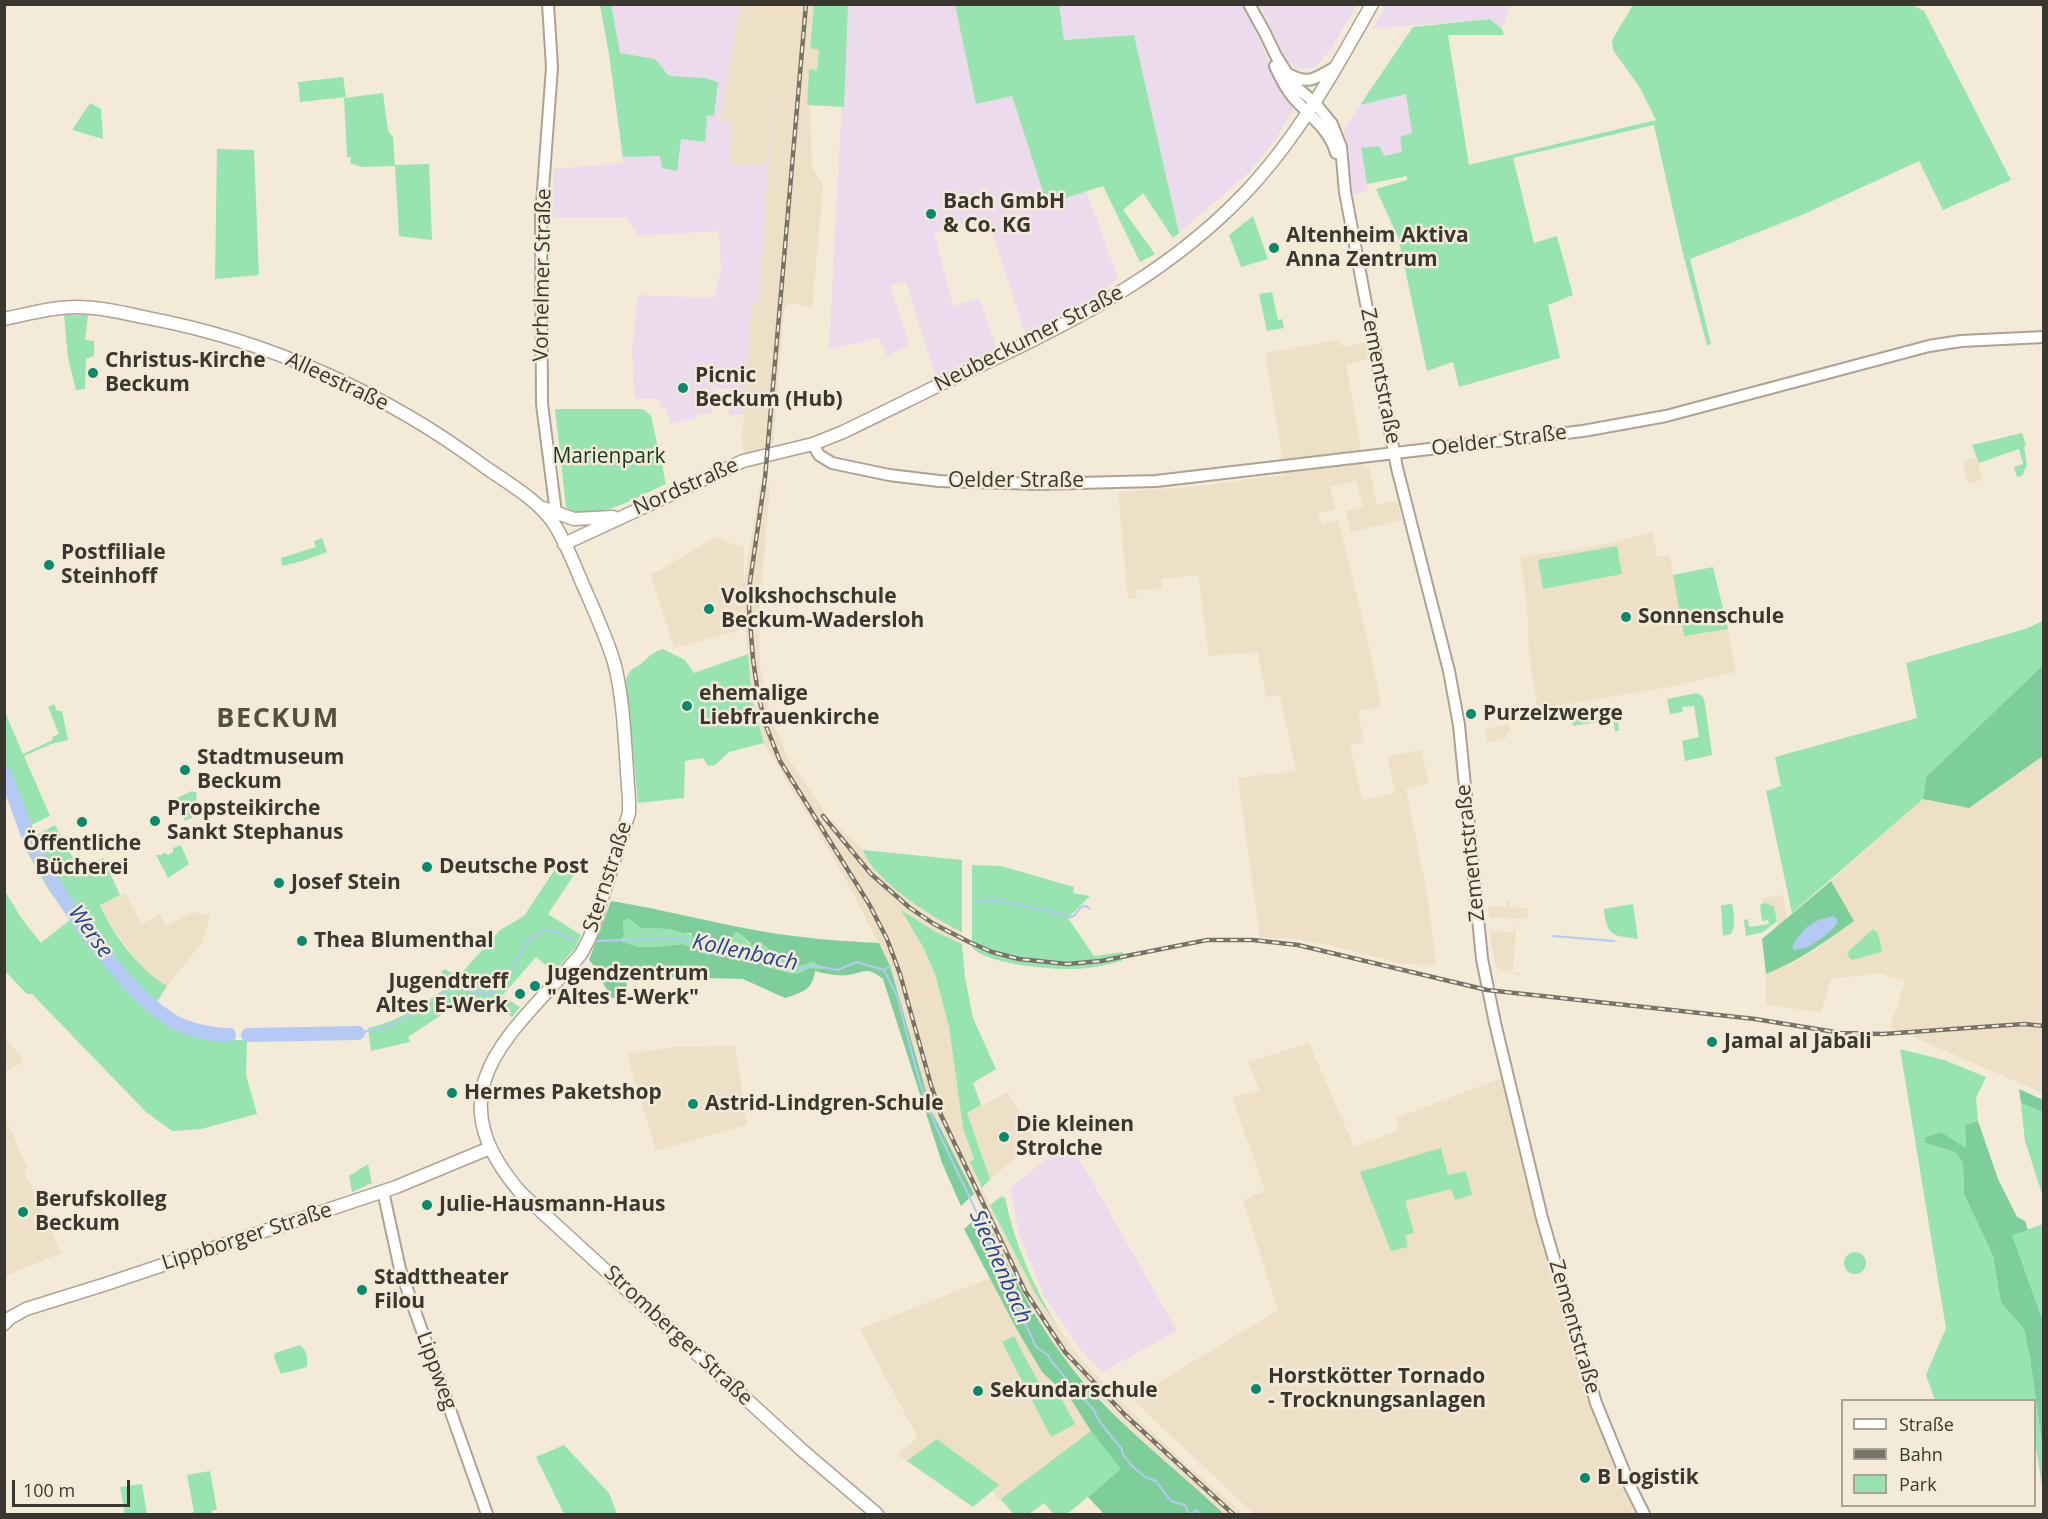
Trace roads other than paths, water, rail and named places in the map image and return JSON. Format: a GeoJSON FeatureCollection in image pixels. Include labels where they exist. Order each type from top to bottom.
{"type":"FeatureCollection","features":[{"type":"Feature","properties":{"kind":"main road","name":"Neubeckumer Straße"},"geometry":{"type":"LineString","coordinates":[[813,444],[1032,342],[1091,311],[1141,280],[1186,247],[1245,193],[1268,168],[1337,66],[1372,4]]}},
{"type":"Feature","properties":{"kind":"main road","name":"Alleestraße"},"geometry":{"type":"LineString","coordinates":[[4,319],[61,308],[88,308],[185,325],[230,338],[312,368],[415,420],[463,450],[539,507],[554,524],[564,544]]}},
{"type":"Feature","properties":{"kind":"main road","name":"Nordstraße"},"geometry":{"type":"LineString","coordinates":[[564,544],[743,461],[813,444]]}},
{"type":"Feature","properties":{"kind":"main road","name":"Alleestraße"},"geometry":{"type":"LineString","coordinates":[[539,507],[574,519],[621,517]]}},
{"type":"Feature","properties":{"kind":"main road","name":"Vorhelmer Straße"},"geometry":{"type":"LineString","coordinates":[[556,513],[564,544]]}},
{"type":"Feature","properties":{"kind":"main road","name":"Sternstraße"},"geometry":{"type":"LineString","coordinates":[[490,1148],[483,1130],[479,1109],[481,1090],[489,1069],[500,1048],[581,954],[590,937],[629,813],[620,703],[614,663],[564,544]]}},
{"type":"Feature","properties":{"kind":"main road","name":"Lippborger Straße"},"geometry":{"type":"LineString","coordinates":[[4,1323],[26,1309],[383,1191],[490,1148]]}},
{"type":"Feature","properties":{"kind":"main road","name":"Stromberger Straße"},"geometry":{"type":"LineString","coordinates":[[490,1148],[506,1176],[547,1218],[803,1451],[877,1515]]}},
{"type":"Feature","properties":{"kind":"street","name":"Vorhelmer Straße"},"geometry":{"type":"LineString","coordinates":[[548,4],[552,67],[540,217],[542,404],[556,513]]}},
{"type":"Feature","properties":{"kind":"street","name":"Zementstraße"},"geometry":{"type":"LineString","coordinates":[[1251,9],[1287,73],[1326,131],[1335,149],[1343,179],[1394,453],[1449,671],[1459,726],[1482,959],[1509,1088],[1548,1240],[1596,1403],[1629,1486],[1644,1515]]}},
{"type":"Feature","properties":{"kind":"street","name":"Zementstraße"},"geometry":{"type":"LineString","coordinates":[[1251,9],[1285,86],[1311,107]]}},
{"type":"Feature","properties":{"kind":"street"},"geometry":{"type":"LineString","coordinates":[[1287,73],[1301,81],[1337,66]]}},
{"type":"Feature","properties":{"kind":"street","name":"Oelder Straße"},"geometry":{"type":"LineString","coordinates":[[813,444],[819,455],[832,464],[939,481],[995,483],[1156,481],[1583,431],[1656,418],[1929,346],[1961,341],[2043,337]]}},
{"type":"Feature","properties":{"kind":"street","name":"Lippweg"},"geometry":{"type":"LineString","coordinates":[[383,1191],[404,1279],[488,1515]]}},
{"type":"Feature","properties":{"kind":"water"},"geometry":{"type":"Polygon","coordinates":[[[1833,916],[1837,919],[1837,924],[1823,937],[1801,949],[1795,950],[1792,947],[1808,926],[1833,916]]]}},
{"type":"Feature","properties":{"kind":"waterway","name":"Werse"},"geometry":{"type":"LineString","coordinates":[[4,773],[31,842],[42,863],[73,912],[110,962],[130,985],[168,1018],[197,1031],[229,1035]]}},
{"type":"Feature","properties":{"kind":"waterway","name":"Kollenbach"},"geometry":{"type":"LineString","coordinates":[[975,902],[994,900],[1070,917],[1074,916],[1081,907],[1086,906],[1090,909]]}},
{"type":"Feature","properties":{"kind":"waterway","name":"Kollenbach"},"geometry":{"type":"LineString","coordinates":[[358,1033],[386,1027],[405,1019],[450,989],[457,988],[491,995],[498,989],[525,946],[540,931],[549,930],[574,941]]}},
{"type":"Feature","properties":{"kind":"waterway","name":"Kollenbach"},"geometry":{"type":"LineString","coordinates":[[1553,936],[1614,941]]}},
{"type":"Feature","properties":{"kind":"waterway","name":"Kollenbach"},"geometry":{"type":"LineString","coordinates":[[596,941],[674,938],[756,952],[794,969],[816,966],[838,970],[856,962],[884,970],[890,966]]}},
{"type":"Feature","properties":{"kind":"waterway","name":"Siechenbach"},"geometry":{"type":"LineString","coordinates":[[884,970],[897,996],[919,1080],[936,1127],[979,1217],[994,1256],[1036,1347],[1048,1355],[1069,1384],[1095,1411],[1096,1416],[1122,1449],[1122,1453],[1132,1466],[1145,1477],[1156,1481],[1171,1501],[1187,1508],[1188,1514]]}},
{"type":"Feature","properties":{"kind":"waterway","name":"Werse"},"geometry":{"type":"LineString","coordinates":[[248,1035],[358,1033]]}},
{"type":"Feature","properties":{"kind":"waterway","name":"Siechenbach"},"geometry":{"type":"LineString","coordinates":[[1190,1514],[1197,1510],[1199,1514]]}},
{"type":"Feature","properties":{"kind":"railway"},"geometry":{"type":"LineString","coordinates":[[806,4],[765,478],[750,582],[749,608],[753,659],[766,726],[780,761],[869,904],[887,939],[900,974],[941,1115],[1025,1291],[1065,1352],[1125,1415],[1233,1514]]}},
{"type":"Feature","properties":{"kind":"railway"},"geometry":{"type":"LineString","coordinates":[[823,816],[871,874],[910,908],[934,924],[969,942],[992,952],[1019,959],[1067,964],[1101,961],[1207,940],[1253,940],[1298,945],[1487,990],[1755,1019],[1841,1033],[1883,1034],[2024,1024],[2044,1026]]}},
{"type":"Feature","properties":{"kind":"place","name":"Bach GmbH & Co. KG"},"geometry":{"type":"Point","coordinates":[931,214]}},
{"type":"Feature","properties":{"kind":"place","name":"Altenheim Aktiva Anna Zentrum"},"geometry":{"type":"Point","coordinates":[1274,248]}},
{"type":"Feature","properties":{"kind":"place","name":"Christus-Kirche Beckum"},"geometry":{"type":"Point","coordinates":[93,373]}},
{"type":"Feature","properties":{"kind":"place","name":"Picnic Beckum (Hub)"},"geometry":{"type":"Point","coordinates":[683,388]}},
{"type":"Feature","properties":{"kind":"place","name":"Postfiliale Steinhoff"},"geometry":{"type":"Point","coordinates":[49,565]}},
{"type":"Feature","properties":{"kind":"place","name":"Volkshochschule Beckum-Wadersloh"},"geometry":{"type":"Point","coordinates":[709,609]}},
{"type":"Feature","properties":{"kind":"place","name":"Sonnenschule"},"geometry":{"type":"Point","coordinates":[1626,617]}},
{"type":"Feature","properties":{"kind":"place","name":"ehemalige Liebfrauenkirche"},"geometry":{"type":"Point","coordinates":[687,706]}},
{"type":"Feature","properties":{"kind":"place","name":"Purzelzwerge"},"geometry":{"type":"Point","coordinates":[1471,714]}},
{"type":"Feature","properties":{"kind":"place","name":"Stadtmuseum Beckum"},"geometry":{"type":"Point","coordinates":[185,770]}},
{"type":"Feature","properties":{"kind":"place","name":"Propsteikirche Sankt Stephanus"},"geometry":{"type":"Point","coordinates":[155,821]}},
{"type":"Feature","properties":{"kind":"place","name":"Öffentliche Bücherei"},"geometry":{"type":"Point","coordinates":[82,822]}},
{"type":"Feature","properties":{"kind":"place","name":"Deutsche Post"},"geometry":{"type":"Point","coordinates":[427,867]}},
{"type":"Feature","properties":{"kind":"place","name":"Josef Stein"},"geometry":{"type":"Point","coordinates":[279,883]}},
{"type":"Feature","properties":{"kind":"place","name":"Thea Blumenthal"},"geometry":{"type":"Point","coordinates":[302,941]}},
{"type":"Feature","properties":{"kind":"place","name":"Jugendzentrum \"Altes E-Werk\""},"geometry":{"type":"Point","coordinates":[535,986]}},
{"type":"Feature","properties":{"kind":"place","name":"Jugendtreff Altes E-Werk"},"geometry":{"type":"Point","coordinates":[520,994]}},
{"type":"Feature","properties":{"kind":"place","name":"Jamal al Jabali"},"geometry":{"type":"Point","coordinates":[1712,1042]}},
{"type":"Feature","properties":{"kind":"place","name":"Hermes Paketshop"},"geometry":{"type":"Point","coordinates":[452,1093]}},
{"type":"Feature","properties":{"kind":"place","name":"Astrid-Lindgren-Schule"},"geometry":{"type":"Point","coordinates":[693,1104]}},
{"type":"Feature","properties":{"kind":"place","name":"Die kleinen Strolche"},"geometry":{"type":"Point","coordinates":[1004,1137]}},
{"type":"Feature","properties":{"kind":"place","name":"Julie-Hausmann-Haus"},"geometry":{"type":"Point","coordinates":[427,1205]}},
{"type":"Feature","properties":{"kind":"place","name":"Berufskolleg Beckum"},"geometry":{"type":"Point","coordinates":[23,1212]}},
{"type":"Feature","properties":{"kind":"place","name":"Stadttheater Filou"},"geometry":{"type":"Point","coordinates":[362,1290]}},
{"type":"Feature","properties":{"kind":"place","name":"Horstkötter Tornado - Trocknungsanlagen"},"geometry":{"type":"Point","coordinates":[1256,1389]}},
{"type":"Feature","properties":{"kind":"place","name":"Sekundarschule"},"geometry":{"type":"Point","coordinates":[978,1391]}},
{"type":"Feature","properties":{"kind":"place","name":"B Logistik"},"geometry":{"type":"Point","coordinates":[1585,1478]}},
{"type":"Feature","properties":{"kind":"district","name":"BECKUM"},"geometry":{"type":"Point","coordinates":[278,719]}},
{"type":"Feature","properties":{"kind":"park label","name":"Marienpark"},"geometry":{"type":"Point","coordinates":[609,457]}}]}
